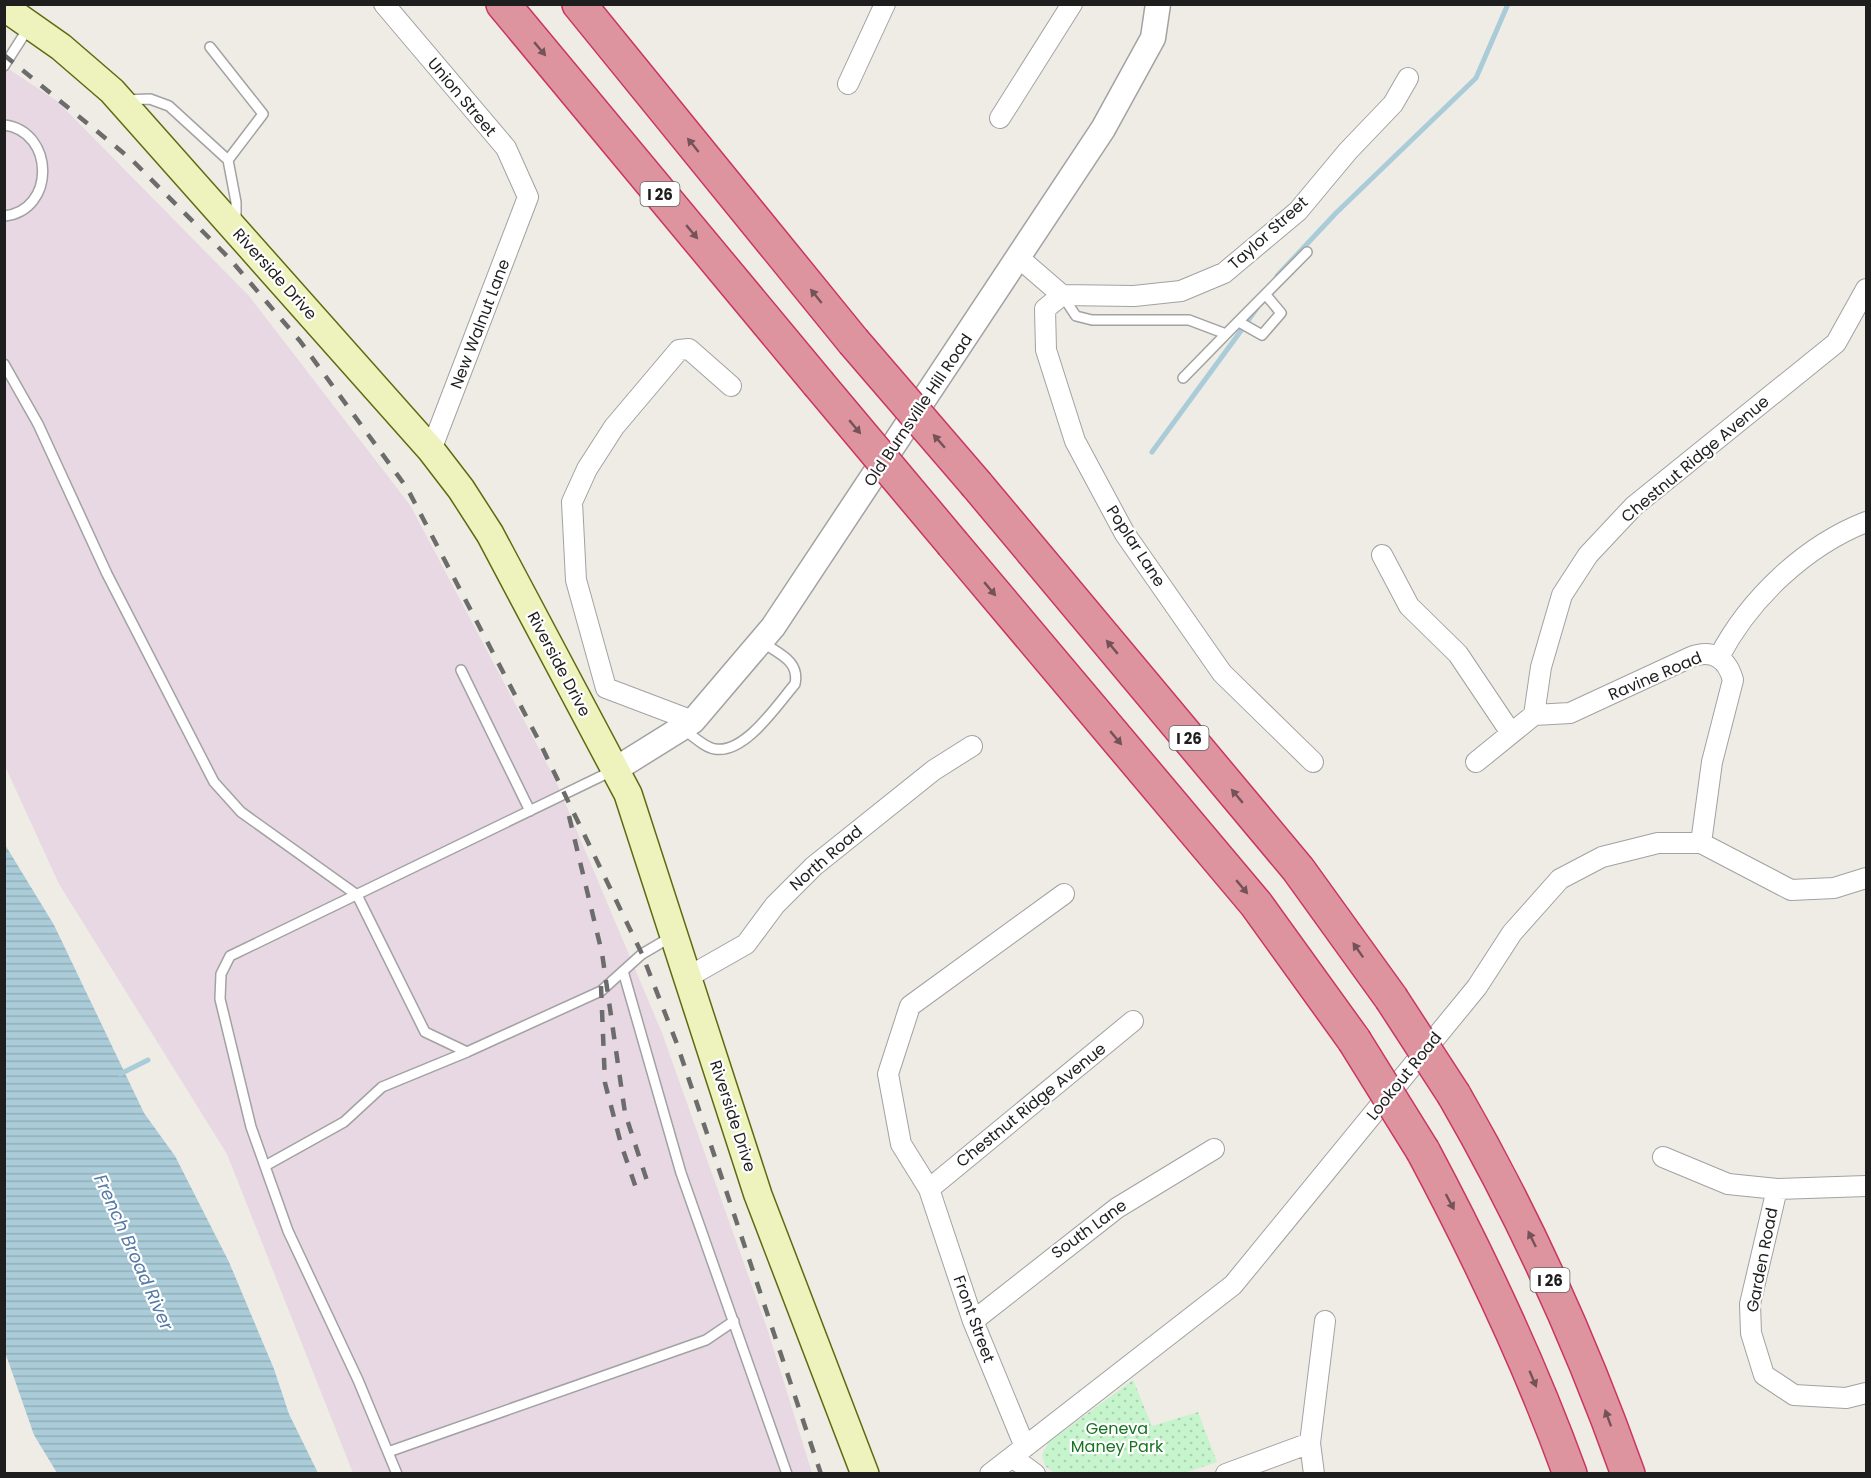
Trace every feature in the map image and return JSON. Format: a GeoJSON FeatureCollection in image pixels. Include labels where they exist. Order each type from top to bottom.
{"type":"FeatureCollection","features":[{"type":"Feature","properties":{"kind":"highway","name":"I 26"},"geometry":{"type":"LineString","coordinates":[[503,4],[1256,904],[1354,1040],[1423,1151],[1479,1257],[1545,1406],[1570,1473]]}},
{"type":"Feature","properties":{"kind":"highway","name":"I 26"},"geometry":{"type":"LineString","coordinates":[[579,4],[853,341],[977,485],[1298,869],[1391,998],[1454,1095],[1493,1164],[1550,1280],[1597,1386],[1628,1473]]}},
{"type":"Feature","properties":{"kind":"main road","name":"Riverside Drive"},"geometry":{"type":"LineString","coordinates":[[4,7],[61,47],[120,100],[431,450],[461,489],[490,534],[616,770],[639,821],[758,1195],[865,1473]]}},
{"type":"Feature","properties":{"kind":"street","name":"Union Street"},"geometry":{"type":"LineString","coordinates":[[384,4],[506,148],[528,198]]}},
{"type":"Feature","properties":{"kind":"street"},"geometry":{"type":"LineString","coordinates":[[848,84],[885,4]]}},
{"type":"Feature","properties":{"kind":"street"},"geometry":{"type":"LineString","coordinates":[[1000,118],[1072,4]]}},
{"type":"Feature","properties":{"kind":"street","name":"Old Burnsville Hill Road"},"geometry":{"type":"LineString","coordinates":[[616,770],[687,724],[761,642],[786,607],[1103,129],[1154,39],[1158,4]]}},
{"type":"Feature","properties":{"kind":"street","name":"Taylor Street"},"geometry":{"type":"LineString","coordinates":[[1062,295],[1134,296],[1181,291],[1224,273],[1298,211],[1348,151],[1393,104],[1408,78]]}},
{"type":"Feature","properties":{"kind":"street","name":"New Walnut Lane"},"geometry":{"type":"LineString","coordinates":[[431,450],[528,198]]}},
{"type":"Feature","properties":{"kind":"street"},"geometry":{"type":"LineString","coordinates":[[1019,258],[1062,295]]}},
{"type":"Feature","properties":{"kind":"street","name":"Chestnut Ridge Avenue"},"geometry":{"type":"LineString","coordinates":[[1534,715],[1541,667],[1562,595],[1588,555],[1634,507],[1836,343],[1866,289]]}},
{"type":"Feature","properties":{"kind":"street","name":"Poplar Lane"},"geometry":{"type":"LineString","coordinates":[[1062,295],[1045,309],[1046,350],[1075,441],[1125,534],[1222,673],[1313,762]]}},
{"type":"Feature","properties":{"kind":"street"},"geometry":{"type":"LineString","coordinates":[[687,724],[606,688],[576,580],[572,502],[587,469],[614,427],[679,350],[689,349],[731,386]]}},
{"type":"Feature","properties":{"kind":"street","name":"Ravine Road"},"geometry":{"type":"LineString","coordinates":[[1534,715],[1570,713],[1690,657],[1704,653],[1719,657],[1728,639],[1752,608],[1805,557],[1834,538],[1866,522]]}},
{"type":"Feature","properties":{"kind":"street"},"geometry":{"type":"LineString","coordinates":[[1382,555],[1408,606],[1458,654],[1511,733]]}},
{"type":"Feature","properties":{"kind":"street"},"geometry":{"type":"LineString","coordinates":[[1701,843],[1712,762],[1733,680],[1729,668],[1719,657]]}},
{"type":"Feature","properties":{"kind":"street"},"geometry":{"type":"LineString","coordinates":[[1476,762],[1534,715]]}},
{"type":"Feature","properties":{"kind":"street","name":"North Road"},"geometry":{"type":"LineString","coordinates":[[688,977],[746,944],[775,905],[814,866],[934,770],[972,746]]}},
{"type":"Feature","properties":{"kind":"street","name":"Lookout Road"},"geometry":{"type":"LineString","coordinates":[[990,1473],[1233,1285],[1477,987],[1512,933],[1560,879],[1602,858],[1658,843],[1701,843],[1791,890],[1834,888],[1866,878]]}},
{"type":"Feature","properties":{"kind":"street"},"geometry":{"type":"LineString","coordinates":[[929,1189],[901,1144],[888,1074],[910,1006],[1064,894]]}},
{"type":"Feature","properties":{"kind":"street","name":"Chestnut Ridge Avenue"},"geometry":{"type":"LineString","coordinates":[[929,1189],[1133,1022]]}},
{"type":"Feature","properties":{"kind":"street","name":"South Lane"},"geometry":{"type":"LineString","coordinates":[[973,1320],[1117,1208],[1214,1149]]}},
{"type":"Feature","properties":{"kind":"street","name":"Garden Road"},"geometry":{"type":"LineString","coordinates":[[1663,1157],[1728,1184],[1777,1189],[1750,1304],[1750,1333],[1764,1375],[1794,1395],[1846,1398],[1866,1393]]}},
{"type":"Feature","properties":{"kind":"street"},"geometry":{"type":"LineString","coordinates":[[1777,1189],[1866,1186]]}},
{"type":"Feature","properties":{"kind":"street","name":"Front Street"},"geometry":{"type":"LineString","coordinates":[[929,1189],[1019,1452]]}},
{"type":"Feature","properties":{"kind":"street"},"geometry":{"type":"LineString","coordinates":[[1314,1473],[1310,1443],[1325,1321]]}},
{"type":"Feature","properties":{"kind":"street"},"geometry":{"type":"LineString","coordinates":[[1226,1473],[1310,1443]]}},
{"type":"Feature","properties":{"kind":"street"},"geometry":{"type":"LineString","coordinates":[[1019,1452],[1035,1473]]}},
{"type":"Feature","properties":{"kind":"lane"},"geometry":{"type":"LineString","coordinates":[[4,66],[30,25]]}},
{"type":"Feature","properties":{"kind":"lane"},"geometry":{"type":"LineString","coordinates":[[210,47],[263,114],[228,160]]}},
{"type":"Feature","properties":{"kind":"lane"},"geometry":{"type":"LineString","coordinates":[[120,100],[150,99],[169,106],[228,160],[236,202],[236,230]]}},
{"type":"Feature","properties":{"kind":"lane"},"geometry":{"type":"LineString","coordinates":[[4,125],[27,134],[38,147],[44,163],[43,180],[36,196],[25,208],[4,216]]}},
{"type":"Feature","properties":{"kind":"lane"},"geometry":{"type":"LineString","coordinates":[[1183,378],[1307,252]]}},
{"type":"Feature","properties":{"kind":"lane"},"geometry":{"type":"LineString","coordinates":[[1062,295],[1077,316],[1092,320],[1189,320],[1226,334]]}},
{"type":"Feature","properties":{"kind":"lane"},"geometry":{"type":"LineString","coordinates":[[1239,322],[1262,335],[1281,313],[1266,295]]}},
{"type":"Feature","properties":{"kind":"lane"},"geometry":{"type":"LineString","coordinates":[[4,364],[38,424],[107,574],[214,782],[241,812],[357,895],[425,1032],[467,1052]]}},
{"type":"Feature","properties":{"kind":"lane"},"geometry":{"type":"LineString","coordinates":[[687,724],[713,749],[730,749],[742,743],[795,684],[798,672],[794,664],[761,642]]}},
{"type":"Feature","properties":{"kind":"lane"},"geometry":{"type":"LineString","coordinates":[[461,670],[530,812]]}},
{"type":"Feature","properties":{"kind":"lane"},"geometry":{"type":"LineString","coordinates":[[397,1473],[358,1380],[288,1231],[265,1167],[251,1127],[220,999],[220,974],[230,956],[616,770]]}},
{"type":"Feature","properties":{"kind":"lane"},"geometry":{"type":"LineString","coordinates":[[265,1167],[344,1122],[382,1087],[467,1052],[601,991],[642,954],[675,935]]}},
{"type":"Feature","properties":{"kind":"lane"},"geometry":{"type":"LineString","coordinates":[[623,971],[681,1173],[787,1473]]}},
{"type":"Feature","properties":{"kind":"lane"},"geometry":{"type":"LineString","coordinates":[[388,1452],[706,1340],[734,1321]]}},
{"type":"Feature","properties":{"kind":"shaded area"},"geometry":{"type":"Polygon","coordinates":[[[4,66],[57,101],[249,296],[410,505],[555,779],[662,1033],[768,1331],[812,1473],[353,1473],[227,1154],[59,884],[5,766],[4,66]]]}},
{"type":"Feature","properties":{"kind":"green space","name":"Geneva Maney Park"},"geometry":{"type":"Polygon","coordinates":[[[1133,1380],[1152,1426],[1198,1412],[1217,1462],[1184,1473],[1055,1473],[1045,1466],[1042,1454],[1049,1442],[1133,1380]]]}},
{"type":"Feature","properties":{"kind":"water","name":"French Broad River"},"geometry":{"type":"Polygon","coordinates":[[[4,843],[54,925],[144,1113],[175,1156],[229,1262],[274,1369],[289,1414],[318,1473],[57,1473],[34,1435],[5,1352],[4,843]]]}},
{"type":"Feature","properties":{"kind":"waterway"},"geometry":{"type":"LineString","coordinates":[[1277,276],[1336,213],[1476,78],[1508,4]]}},
{"type":"Feature","properties":{"kind":"waterway"},"geometry":{"type":"LineString","coordinates":[[1247,322],[1257,308]]}},
{"type":"Feature","properties":{"kind":"waterway"},"geometry":{"type":"LineString","coordinates":[[1152,452],[1243,328]]}},
{"type":"Feature","properties":{"kind":"waterway"},"geometry":{"type":"LineString","coordinates":[[120,1074],[148,1060]]}},
{"type":"Feature","properties":{"kind":"railway"},"geometry":{"type":"LineString","coordinates":[[4,55],[132,160],[229,258],[300,341],[407,488],[538,739],[642,954],[677,1044],[821,1474]]}},
{"type":"Feature","properties":{"kind":"railway"},"geometry":{"type":"LineString","coordinates":[[569,816],[602,953],[625,1113],[649,1187]]}},
{"type":"Feature","properties":{"kind":"railway"},"geometry":{"type":"LineString","coordinates":[[601,986],[605,1083],[621,1144],[637,1191]]}}]}
